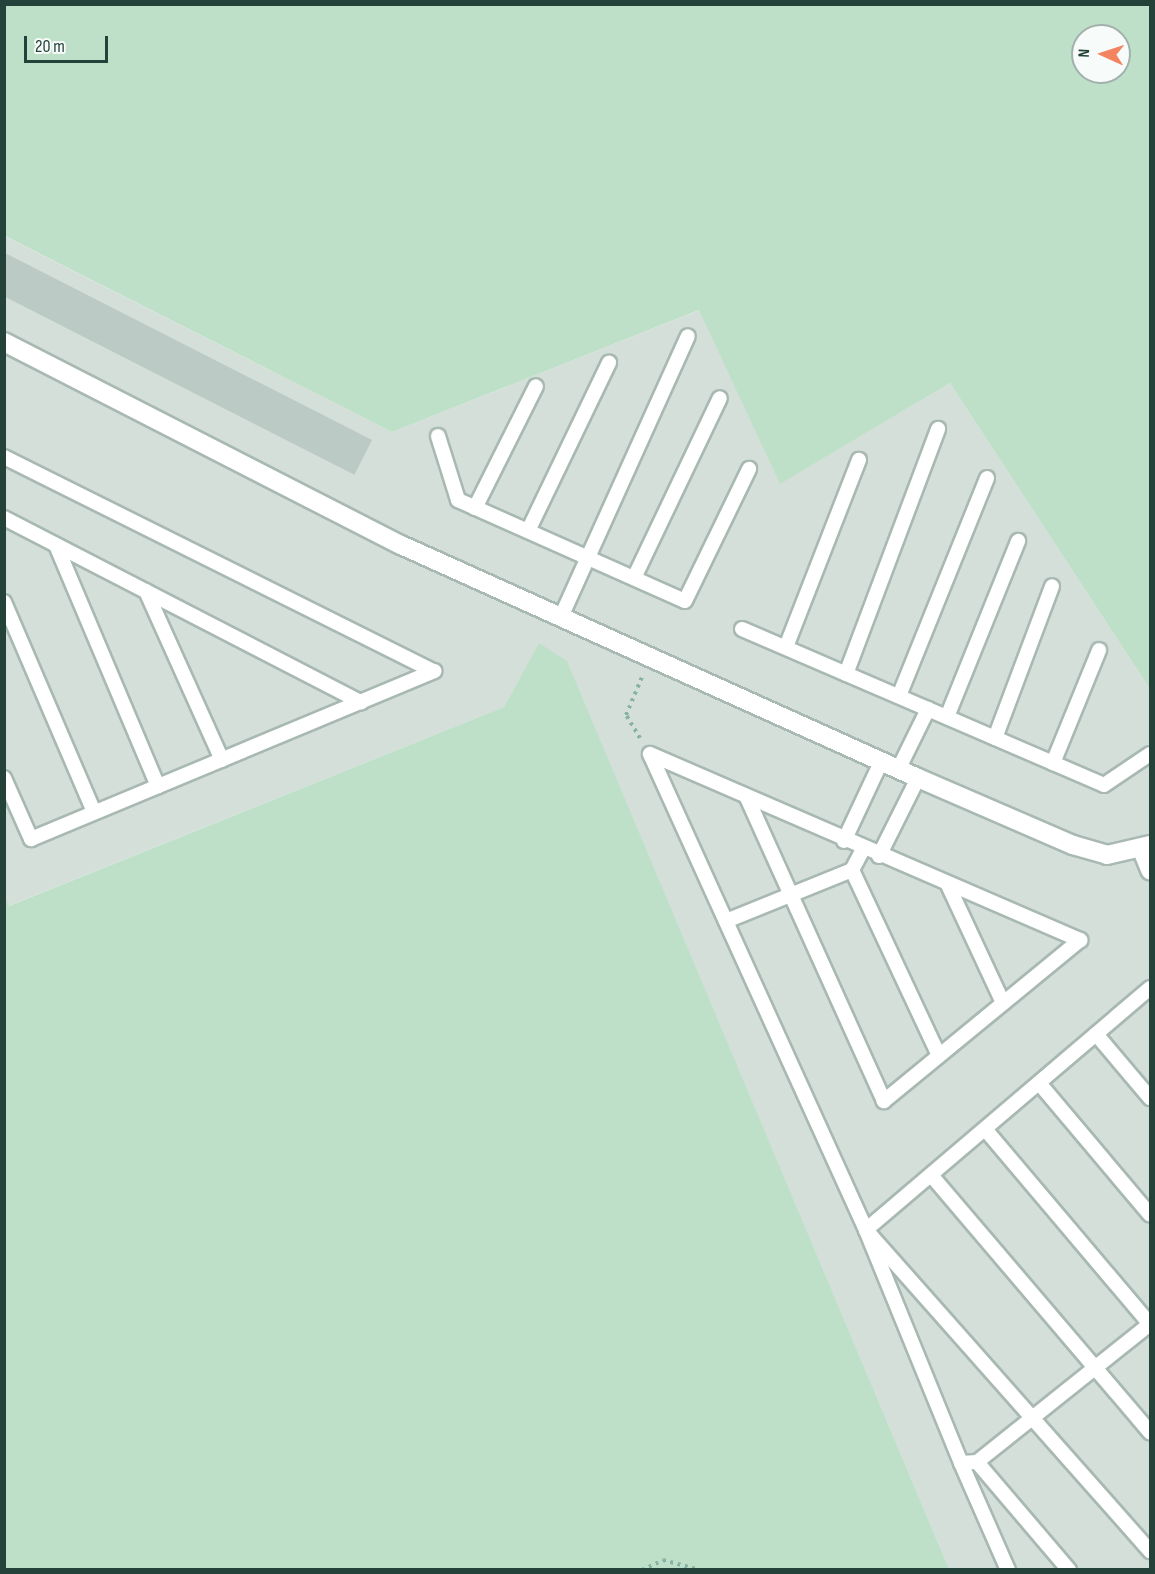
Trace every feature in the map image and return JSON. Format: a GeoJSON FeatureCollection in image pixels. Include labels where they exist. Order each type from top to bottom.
{"type":"FeatureCollection","features":[{"type":"Feature","properties":{"kind":"street"},"geometry":{"type":"LineString","coordinates":[[4,342],[402,545],[882,759],[918,778],[1073,845],[1107,855],[1146,848],[1150,870]]}},
{"type":"Feature","properties":{"kind":"lane"},"geometry":{"type":"LineString","coordinates":[[561,617],[688,336]]}},
{"type":"Feature","properties":{"kind":"lane"},"geometry":{"type":"LineString","coordinates":[[528,531],[609,363]]}},
{"type":"Feature","properties":{"kind":"lane"},"geometry":{"type":"LineString","coordinates":[[475,508],[536,386]]}},
{"type":"Feature","properties":{"kind":"lane"},"geometry":{"type":"LineString","coordinates":[[634,578],[720,398]]}},
{"type":"Feature","properties":{"kind":"lane"},"geometry":{"type":"LineString","coordinates":[[846,674],[938,429]]}},
{"type":"Feature","properties":{"kind":"lane"},"geometry":{"type":"LineString","coordinates":[[438,436],[458,500],[685,601],[749,469]]}},
{"type":"Feature","properties":{"kind":"lane"},"geometry":{"type":"LineString","coordinates":[[4,457],[434,671],[31,838],[4,778]]}},
{"type":"Feature","properties":{"kind":"lane"},"geometry":{"type":"LineString","coordinates":[[786,647],[859,460]]}},
{"type":"Feature","properties":{"kind":"lane"},"geometry":{"type":"LineString","coordinates":[[899,696],[987,478]]}},
{"type":"Feature","properties":{"kind":"lane"},"geometry":{"type":"LineString","coordinates":[[4,518],[361,702]]}},
{"type":"Feature","properties":{"kind":"lane"},"geometry":{"type":"LineString","coordinates":[[947,717],[1018,541]]}},
{"type":"Feature","properties":{"kind":"lane"},"geometry":{"type":"LineString","coordinates":[[56,545],[158,786]]}},
{"type":"Feature","properties":{"kind":"lane"},"geometry":{"type":"LineString","coordinates":[[995,738],[1052,586]]}},
{"type":"Feature","properties":{"kind":"lane"},"geometry":{"type":"LineString","coordinates":[[146,591],[222,760]]}},
{"type":"Feature","properties":{"kind":"lane"},"geometry":{"type":"LineString","coordinates":[[4,602],[94,813]]}},
{"type":"Feature","properties":{"kind":"lane"},"geometry":{"type":"LineString","coordinates":[[742,628],[1104,785],[1150,754]]}},
{"type":"Feature","properties":{"kind":"lane"},"geometry":{"type":"LineString","coordinates":[[1053,763],[1099,650]]}},
{"type":"Feature","properties":{"kind":"lane"},"geometry":{"type":"LineString","coordinates":[[899,768],[928,709]]}},
{"type":"Feature","properties":{"kind":"lane"},"geometry":{"type":"LineString","coordinates":[[650,754],[747,797],[844,841],[1080,940],[884,1101],[747,797]]}},
{"type":"Feature","properties":{"kind":"lane"},"geometry":{"type":"LineString","coordinates":[[650,754],[866,1230],[1008,1569]]}},
{"type":"Feature","properties":{"kind":"lane"},"geometry":{"type":"LineString","coordinates":[[844,841],[882,759]]}},
{"type":"Feature","properties":{"kind":"lane"},"geometry":{"type":"LineString","coordinates":[[879,856],[918,778]]}},
{"type":"Feature","properties":{"kind":"lane"},"geometry":{"type":"LineString","coordinates":[[726,921],[852,870],[863,849]]}},
{"type":"Feature","properties":{"kind":"lane"},"geometry":{"type":"LineString","coordinates":[[852,870],[939,1056]]}},
{"type":"Feature","properties":{"kind":"lane"},"geometry":{"type":"LineString","coordinates":[[948,885],[1004,1003]]}},
{"type":"Feature","properties":{"kind":"lane"},"geometry":{"type":"LineString","coordinates":[[866,1230],[1150,989]]}},
{"type":"Feature","properties":{"kind":"lane"},"geometry":{"type":"LineString","coordinates":[[1096,1034],[1150,1098]]}},
{"type":"Feature","properties":{"kind":"lane"},"geometry":{"type":"LineString","coordinates":[[1039,1083],[1150,1215]]}},
{"type":"Feature","properties":{"kind":"lane"},"geometry":{"type":"LineString","coordinates":[[962,1463],[977,1462],[1150,1324],[985,1129]]}},
{"type":"Feature","properties":{"kind":"lane"},"geometry":{"type":"LineString","coordinates":[[931,1175],[1150,1432]]}},
{"type":"Feature","properties":{"kind":"lane"},"geometry":{"type":"LineString","coordinates":[[866,1230],[1150,1551]]}},
{"type":"Feature","properties":{"kind":"lane"},"geometry":{"type":"LineString","coordinates":[[977,1462],[1070,1569]]}},
{"type":"Feature","properties":{"kind":"path"},"geometry":{"type":"LineString","coordinates":[[650,754],[626,715],[651,657]]}},
{"type":"Feature","properties":{"kind":"path"},"geometry":{"type":"LineString","coordinates":[[642,1569],[663,1560],[700,1569]]}},
{"type":"Feature","properties":{"kind":"shaded area"},"geometry":{"type":"Polygon","coordinates":[[[4,236],[392,432],[700,310],[781,483],[950,383],[1150,689],[1150,1569],[949,1569],[567,662],[539,644],[504,707],[8,906],[4,897],[4,236]]]}},
{"type":"Feature","properties":{"kind":"green space"},"geometry":{"type":"Polygon","coordinates":[[[4,5],[1150,5],[1150,689],[950,383],[780,484],[699,310],[392,432],[5,236],[4,5]]]}},
{"type":"Feature","properties":{"kind":"green space"},"geometry":{"type":"Polygon","coordinates":[[[539,643],[567,661],[949,1569],[5,1569],[5,897],[9,906],[504,707],[539,643]]]}},
{"type":"Feature","properties":{"kind":"building"},"geometry":{"type":"Polygon","coordinates":[[[5,253],[372,440],[354,475],[4,296],[5,253]]]}}]}
